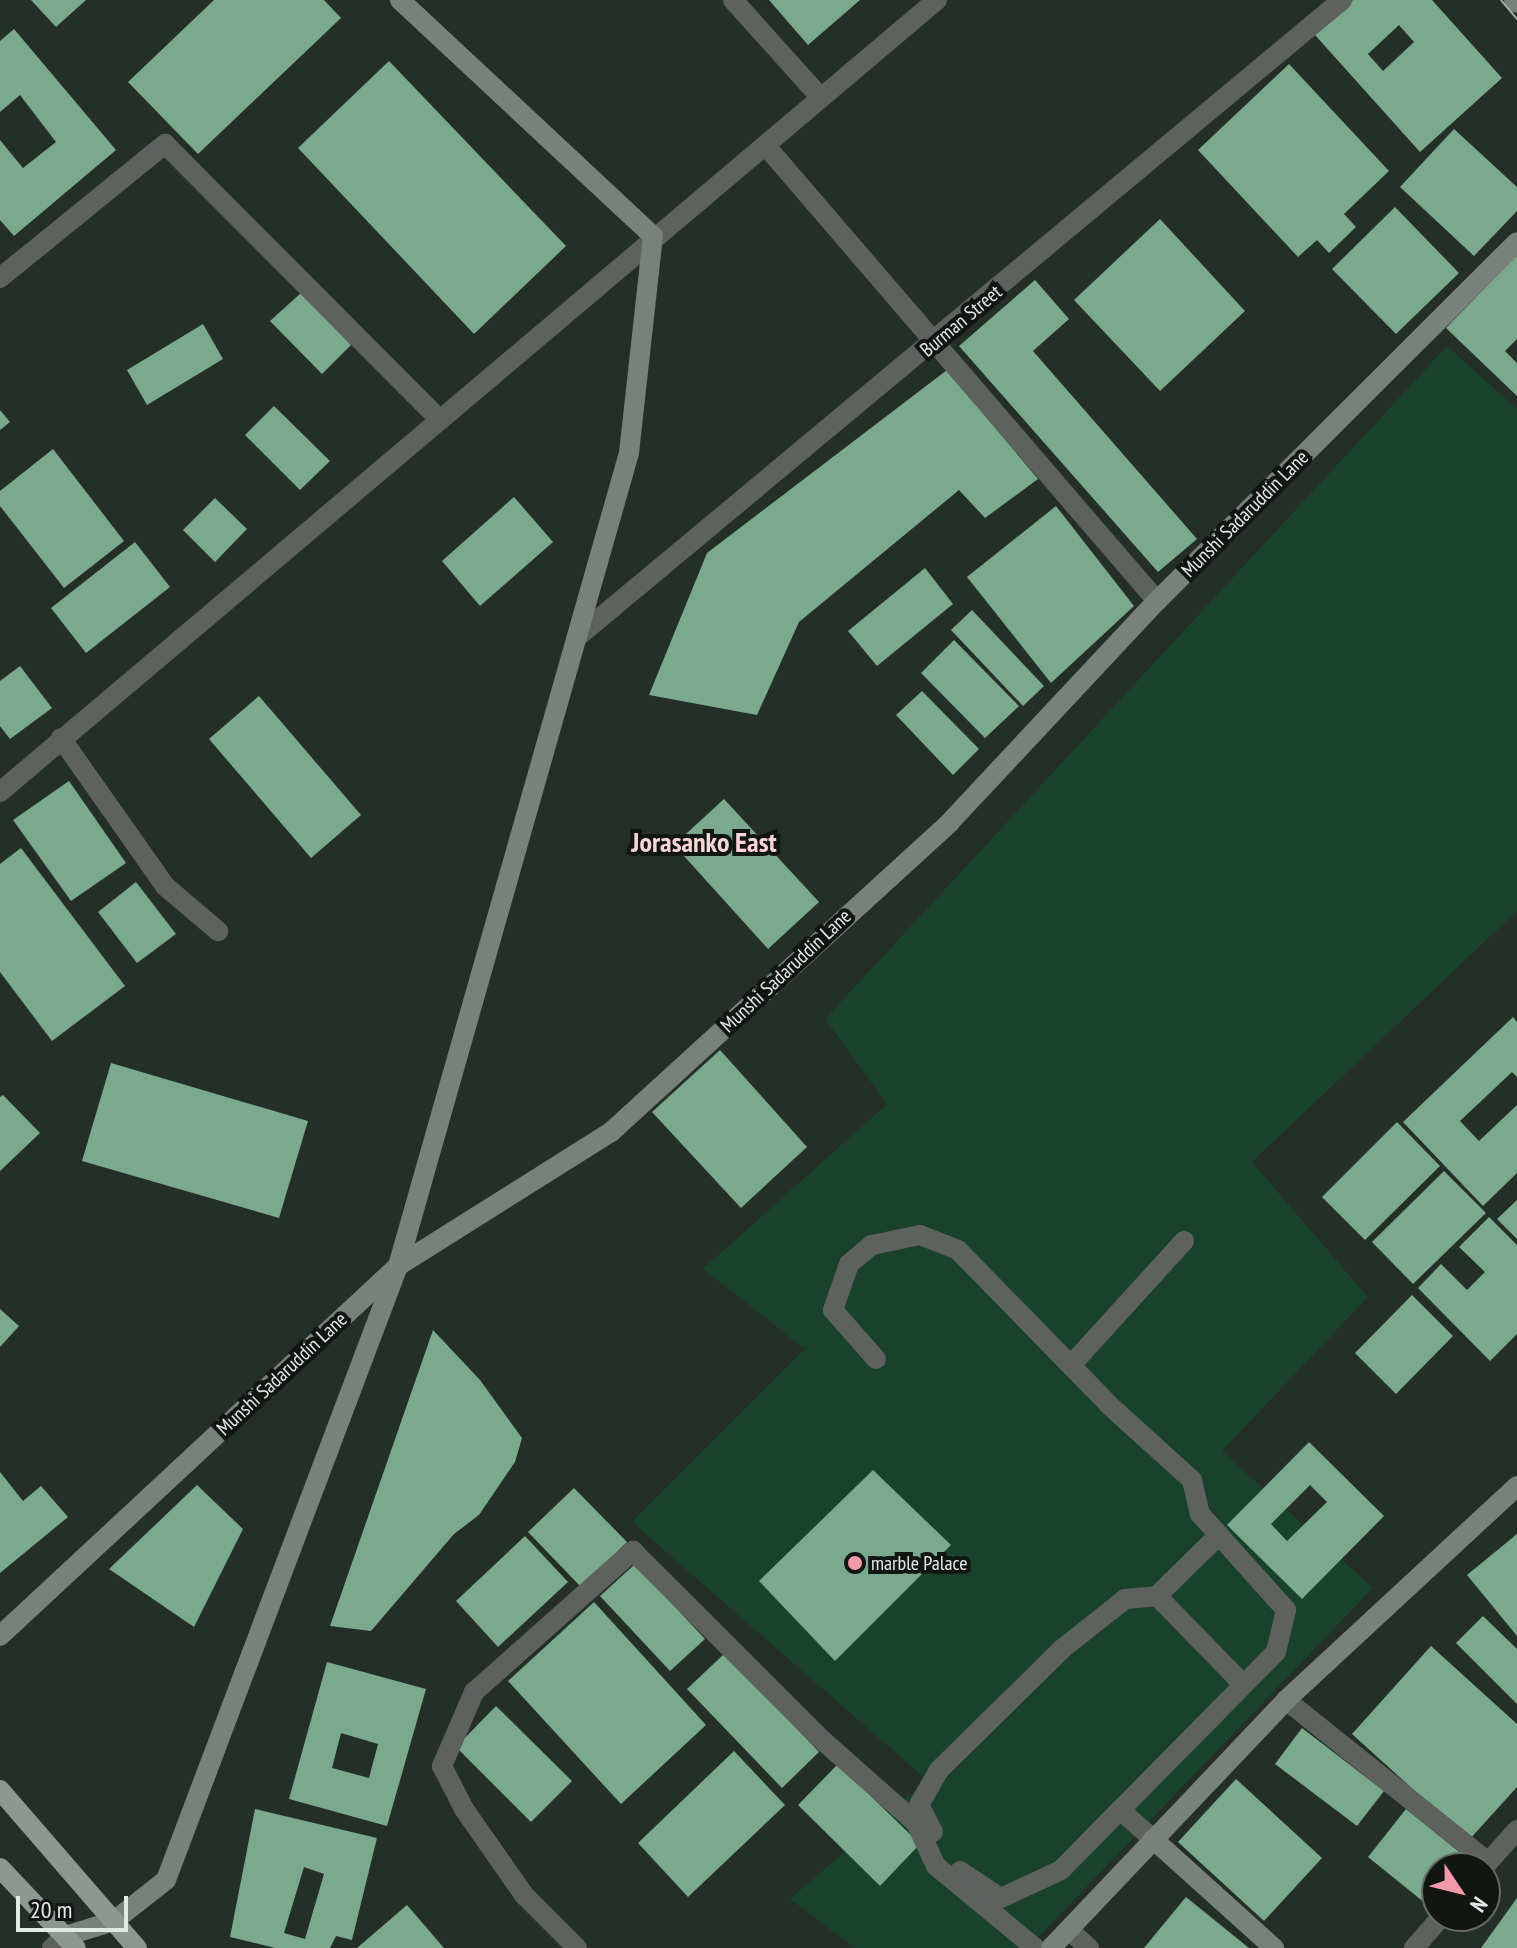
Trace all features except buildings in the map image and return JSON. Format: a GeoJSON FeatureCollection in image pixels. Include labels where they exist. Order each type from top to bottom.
{"type":"FeatureCollection","features":[{"type":"Feature","properties":{"kind":"main road"},"geometry":{"type":"LineString","coordinates":[[0,1790],[137,1948]]}},
{"type":"Feature","properties":{"kind":"main road"},"geometry":{"type":"LineString","coordinates":[[0,1868],[64,1944]]}},
{"type":"Feature","properties":{"kind":"street"},"geometry":{"type":"LineString","coordinates":[[400,0],[653,236]]}},
{"type":"Feature","properties":{"kind":"street"},"geometry":{"type":"LineString","coordinates":[[733,0],[820,97]]}},
{"type":"Feature","properties":{"kind":"street"},"geometry":{"type":"LineString","coordinates":[[0,792],[653,236],[766,146],[937,0]]}},
{"type":"Feature","properties":{"kind":"street","name":"Burman Street"},"geometry":{"type":"LineString","coordinates":[[576,638],[937,341],[1342,0]]}},
{"type":"Feature","properties":{"kind":"street"},"geometry":{"type":"LineString","coordinates":[[0,278],[165,144],[440,420]]}},
{"type":"Feature","properties":{"kind":"street"},"geometry":{"type":"LineString","coordinates":[[766,146],[937,341],[1157,601]]}},
{"type":"Feature","properties":{"kind":"street"},"geometry":{"type":"LineString","coordinates":[[64,1944],[114,1921],[166,1880],[398,1266],[629,453],[653,236]]}},
{"type":"Feature","properties":{"kind":"street","name":"Munshi Sadaruddin Lane"},"geometry":{"type":"LineString","coordinates":[[0,1636],[398,1266],[611,1132],[950,822],[1157,601],[1517,242]]}},
{"type":"Feature","properties":{"kind":"street"},"geometry":{"type":"LineString","coordinates":[[61,738],[165,886],[218,931]]}},
{"type":"Feature","properties":{"kind":"street"},"geometry":{"type":"LineString","coordinates":[[876,1359],[833,1310],[849,1264],[872,1245],[920,1235],[958,1250],[1073,1363],[1109,1405],[1192,1480],[1200,1514],[1219,1535],[1286,1610],[1276,1652],[1061,1870],[1001,1898],[955,1868],[919,1805],[939,1770],[1062,1649],[1125,1599],[1157,1596],[1219,1535]]}},
{"type":"Feature","properties":{"kind":"street"},"geometry":{"type":"LineString","coordinates":[[1073,1363],[1184,1241]]}},
{"type":"Feature","properties":{"kind":"street"},"geometry":{"type":"LineString","coordinates":[[1051,1948],[1286,1700],[1517,1486]]}},
{"type":"Feature","properties":{"kind":"street"},"geometry":{"type":"LineString","coordinates":[[577,1948],[524,1895],[464,1809],[442,1766],[474,1692],[633,1551],[820,1738],[916,1823],[936,1866],[1035,1948]]}},
{"type":"Feature","properties":{"kind":"street"},"geometry":{"type":"LineString","coordinates":[[1157,1596],[1243,1684]]}},
{"type":"Feature","properties":{"kind":"street"},"geometry":{"type":"LineString","coordinates":[[1286,1700],[1470,1852]]}},
{"type":"Feature","properties":{"kind":"street"},"geometry":{"type":"LineString","coordinates":[[1120,1810],[1274,1948]]}},
{"type":"Feature","properties":{"kind":"street"},"geometry":{"type":"LineString","coordinates":[[1498,1852],[1517,1830]]}},
{"type":"Feature","properties":{"kind":"street"},"geometry":{"type":"LineString","coordinates":[[1069,1930],[1089,1948]]}},
{"type":"Feature","properties":{"kind":"street"},"geometry":{"type":"LineString","coordinates":[[1414,1948],[1428,1932]]}},
{"type":"Feature","properties":{"kind":"green space"},"geometry":{"type":"Polygon","coordinates":[[[1447,346],[1517,409],[1517,911],[1252,1162],[1368,1297],[1222,1451],[1373,1588],[1028,1948],[855,1948],[790,1899],[927,1780],[632,1522],[805,1349],[703,1269],[887,1104],[825,1019],[1447,346]]]}},
{"type":"Feature","properties":{"kind":"tram line"},"geometry":{"type":"LineString","coordinates":[[1501,0],[1517,19]]}},
{"type":"Feature","properties":{"kind":"place","name":"marble Palace"},"geometry":{"type":"Point","coordinates":[855,1563]}},
{"type":"Feature","properties":{"kind":"district","name":"Jorasanko East"},"geometry":{"type":"Point","coordinates":[704,842]}}]}
